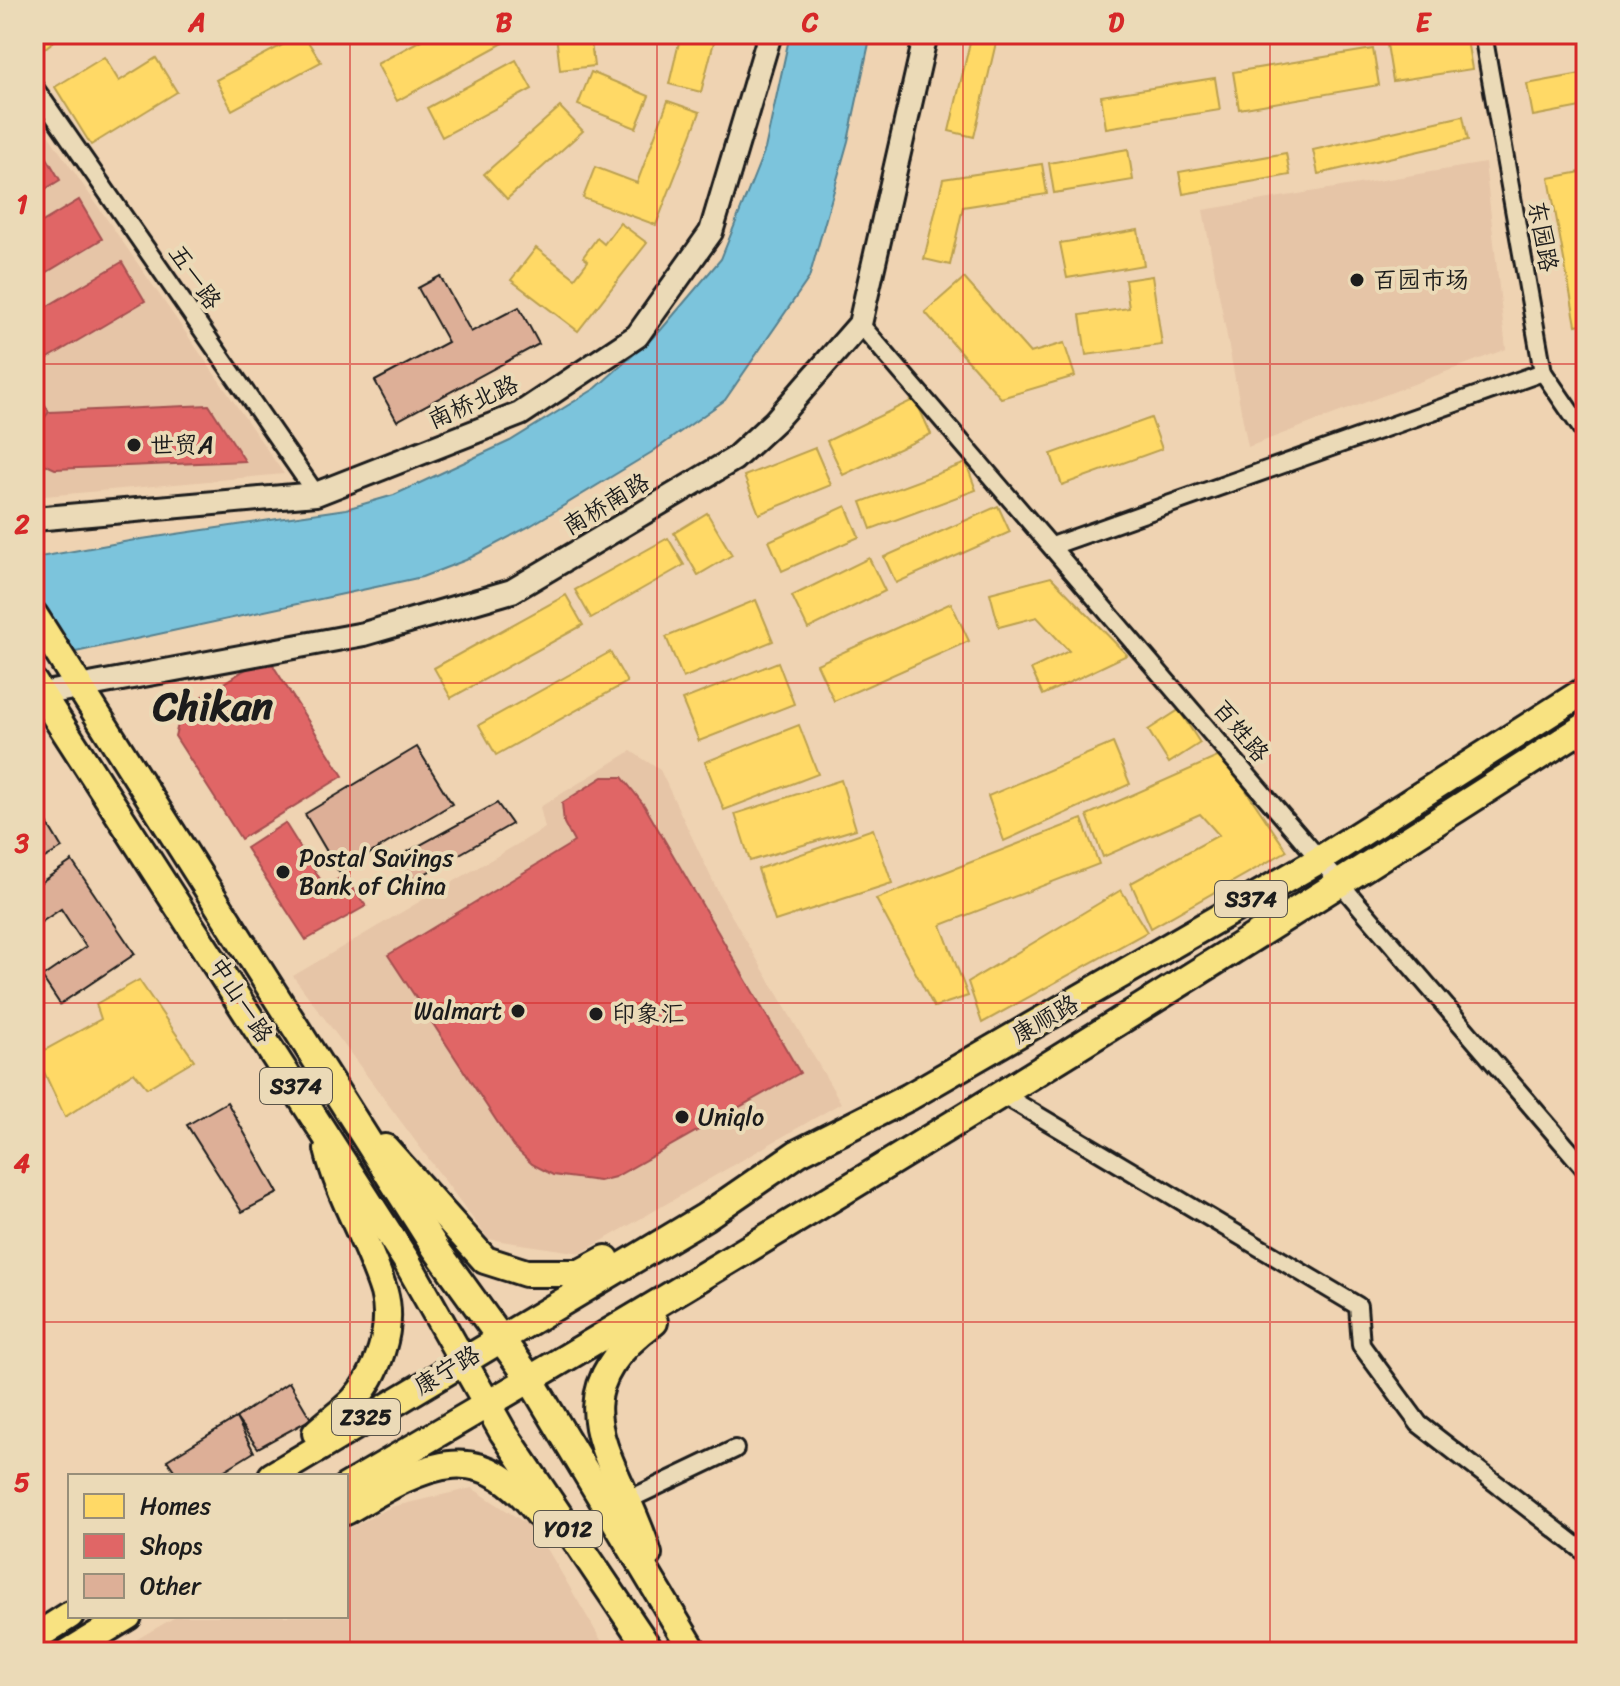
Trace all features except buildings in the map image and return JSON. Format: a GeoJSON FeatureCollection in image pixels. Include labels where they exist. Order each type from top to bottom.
{"type":"FeatureCollection","features":[{"type":"Feature","properties":{"kind":"main road"},"geometry":{"type":"LineString","coordinates":[[34,615],[350,1111],[417,1180],[449,1222],[485,1260],[526,1273],[580,1273],[798,1153]]}},
{"type":"Feature","properties":{"kind":"main road","name":"康顺路"},"geometry":{"type":"LineString","coordinates":[[499,1338],[705,1217],[798,1153],[909,1097],[1319,860],[1586,690]]}},
{"type":"Feature","properties":{"kind":"main road","name":"中山一路"},"geometry":{"type":"LineString","coordinates":[[36,691],[322,1126],[406,1260],[487,1406]]}},
{"type":"Feature","properties":{"kind":"main road","name":"康顺路"},"geometry":{"type":"LineString","coordinates":[[530,1379],[1340,884],[1586,726]]}},
{"type":"Feature","properties":{"kind":"main road","name":"S374"},"geometry":{"type":"LineString","coordinates":[[350,1111],[436,1249],[530,1379],[487,1406]]}},
{"type":"Feature","properties":{"kind":"main road"},"geometry":{"type":"LineString","coordinates":[[256,1474],[304,1442],[354,1400],[378,1364],[386,1330],[384,1294],[337,1185],[322,1126]]}},
{"type":"Feature","properties":{"kind":"main road"},"geometry":{"type":"LineString","coordinates":[[694,1652],[660,1596],[628,1500],[602,1448],[596,1410],[604,1377],[625,1343],[683,1301],[733,1256]]}},
{"type":"Feature","properties":{"kind":"main road","name":"康宁路"},"geometry":{"type":"LineString","coordinates":[[275,1474],[499,1338]]}},
{"type":"Feature","properties":{"kind":"main road","name":"Y012"},"geometry":{"type":"LineString","coordinates":[[530,1379],[660,1596]]}},
{"type":"Feature","properties":{"kind":"main road","name":"Y012"},"geometry":{"type":"LineString","coordinates":[[487,1406],[651,1652]]}},
{"type":"Feature","properties":{"kind":"main road","name":"Z325"},"geometry":{"type":"LineString","coordinates":[[348,1486],[487,1406]]}},
{"type":"Feature","properties":{"kind":"main road"},"geometry":{"type":"LineString","coordinates":[[348,1510],[398,1481],[431,1467],[465,1465],[500,1472],[537,1510],[573,1562],[621,1607]]}},
{"type":"Feature","properties":{"kind":"main road"},"geometry":{"type":"LineString","coordinates":[[34,1638],[68,1616]]}},
{"type":"Feature","properties":{"kind":"main road"},"geometry":{"type":"LineString","coordinates":[[69,1652],[125,1618]]}},
{"type":"Feature","properties":{"kind":"street","name":"南桥北路"},"geometry":{"type":"LineString","coordinates":[[34,519],[316,494],[520,414],[637,336],[711,232],[770,34]]}},
{"type":"Feature","properties":{"kind":"street","name":"南桥南路"},"geometry":{"type":"LineString","coordinates":[[36,691],[81,686],[364,634],[512,591],[734,459],[775,421],[860,324],[926,34]]}},
{"type":"Feature","properties":{"kind":"street","name":"东园路"},"geometry":{"type":"LineString","coordinates":[[1483,34],[1543,372],[1586,435]]}},
{"type":"Feature","properties":{"kind":"street","name":"五一路"},"geometry":{"type":"LineString","coordinates":[[34,87],[316,494]]}},
{"type":"Feature","properties":{"kind":"street","name":"百姓路"},"geometry":{"type":"LineString","coordinates":[[860,324],[1586,1170]]}},
{"type":"Feature","properties":{"kind":"street"},"geometry":{"type":"LineString","coordinates":[[1052,546],[1543,372]]}},
{"type":"Feature","properties":{"kind":"street"},"geometry":{"type":"LineString","coordinates":[[1000,1093],[1358,1306],[1361,1345],[1419,1424],[1586,1553]]}},
{"type":"Feature","properties":{"kind":"street"},"geometry":{"type":"LineString","coordinates":[[628,1500],[735,1449]]}},
{"type":"Feature","properties":{"kind":"shaded area"},"geometry":{"type":"Polygon","coordinates":[[[34,115],[88,192],[284,474],[34,497],[34,115]]]}},
{"type":"Feature","properties":{"kind":"shaded area","name":"百园市场"},"geometry":{"type":"Polygon","coordinates":[[[1485,163],[1506,349],[1248,447],[1203,210],[1485,163]]]}},
{"type":"Feature","properties":{"kind":"shaded area","name":"印象汇"},"geometry":{"type":"Polygon","coordinates":[[[631,751],[660,770],[720,896],[841,1103],[581,1253],[488,1239],[293,976],[545,828],[540,807],[631,751]]]}},
{"type":"Feature","properties":{"kind":"shaded area"},"geometry":{"type":"Polygon","coordinates":[[[472,1488],[536,1530],[608,1652],[115,1652],[174,1618],[348,1618],[348,1529],[391,1507],[472,1488]]]}},
{"type":"Feature","properties":{"kind":"water"},"geometry":{"type":"Polygon","coordinates":[[[790,34],[871,34],[848,141],[809,278],[725,400],[652,452],[530,526],[466,560],[422,577],[34,661],[34,558],[346,509],[394,495],[510,441],[596,388],[660,331],[721,259],[765,149],[790,34]]]}},
{"type":"Feature","properties":{"kind":"place","name":"百园市场"},"geometry":{"type":"Point","coordinates":[1357,280]}},
{"type":"Feature","properties":{"kind":"place","name":"世贸A"},"geometry":{"type":"Point","coordinates":[134,445]}},
{"type":"Feature","properties":{"kind":"place","name":"Postal Savings Bank of China"},"geometry":{"type":"Point","coordinates":[283,872]}},
{"type":"Feature","properties":{"kind":"place","name":"Walmart"},"geometry":{"type":"Point","coordinates":[518,1011]}},
{"type":"Feature","properties":{"kind":"place","name":"印象汇"},"geometry":{"type":"Point","coordinates":[596,1014]}},
{"type":"Feature","properties":{"kind":"place","name":"Uniqlo"},"geometry":{"type":"Point","coordinates":[682,1117]}},
{"type":"Feature","properties":{"kind":"district","name":"Chikan"},"geometry":{"type":"Point","coordinates":[213,706]}}]}
